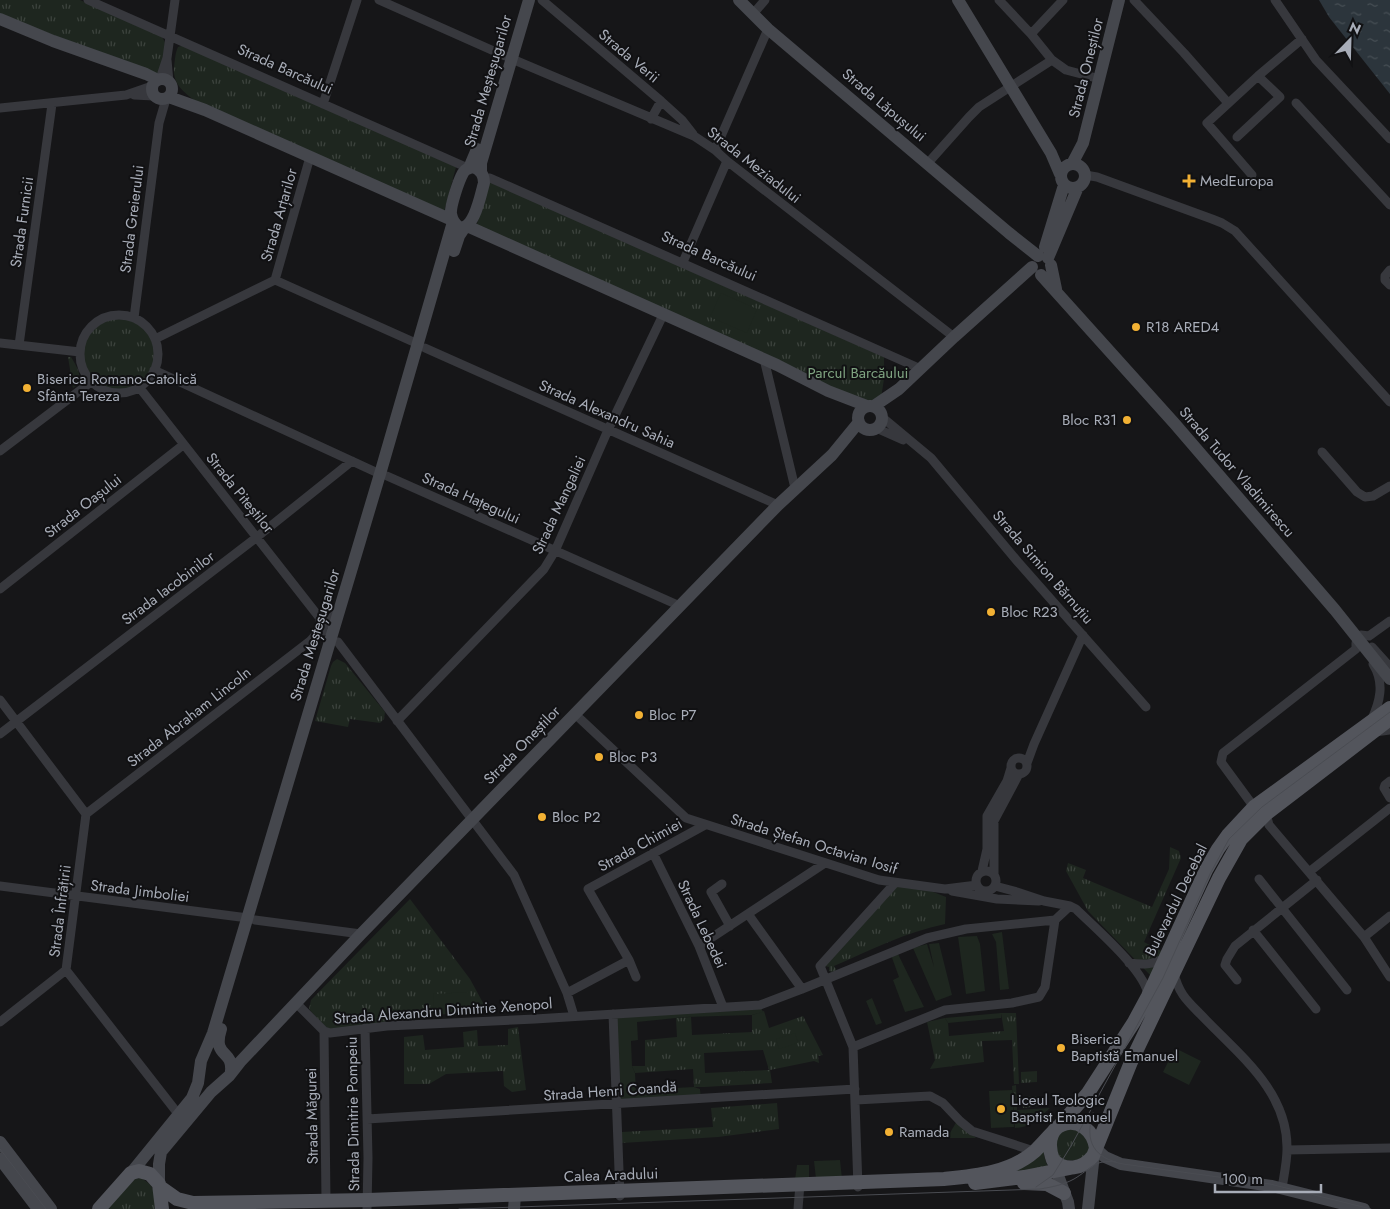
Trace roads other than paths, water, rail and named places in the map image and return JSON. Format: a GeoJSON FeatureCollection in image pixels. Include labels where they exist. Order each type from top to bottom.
{"type":"FeatureCollection","features":[{"type":"Feature","properties":{"kind":"main road","name":"Bulevardul Decebal"},"geometry":{"type":"LineString","coordinates":[[1095,1150],[1131,1062],[1227,863],[1241,839],[1262,816],[1371,728],[1390,708]]}},
{"type":"Feature","properties":{"kind":"main road","name":"Bulevardul Decebal"},"geometry":{"type":"LineString","coordinates":[[1371,728],[1390,719]]}},
{"type":"Feature","properties":{"kind":"main road","name":"Bulevardul Decebal"},"geometry":{"type":"LineString","coordinates":[[1056,1129],[1095,1084],[1134,1022],[1218,848],[1240,820],[1262,816]]}},
{"type":"Feature","properties":{"kind":"main road"},"geometry":{"type":"LineString","coordinates":[[1071,1123],[1082,1126],[1093,1137],[1095,1150],[1087,1162],[1060,1166],[1049,1146],[1050,1139],[1056,1129],[1071,1123]]}},
{"type":"Feature","properties":{"kind":"main road","name":"Calea Aradului"},"geometry":{"type":"LineString","coordinates":[[131,1173],[146,1172],[177,1199],[189,1203],[259,1206],[515,1201],[620,1194],[937,1180],[981,1175],[1009,1166],[1034,1151],[1056,1129]]}},
{"type":"Feature","properties":{"kind":"main road","name":"Calea Aradului"},"geometry":{"type":"LineString","coordinates":[[858,1184],[986,1183],[1060,1166]]}},
{"type":"Feature","properties":{"kind":"main road"},"geometry":{"type":"LineString","coordinates":[[99,1209],[131,1173]]}},
{"type":"Feature","properties":{"kind":"main road"},"geometry":{"type":"LineString","coordinates":[[986,1183],[1043,1183],[1054,1187],[1068,1203]]}},
{"type":"Feature","properties":{"kind":"main road"},"geometry":{"type":"LineString","coordinates":[[160,1185],[162,1209]]}},
{"type":"Feature","properties":{"kind":"main road","name":"Calea Aradului"},"geometry":{"type":"LineString","coordinates":[[198,1209],[326,1201],[368,1204]]}},
{"type":"Feature","properties":{"kind":"street","name":"Strada Barcăului"},"geometry":{"type":"LineString","coordinates":[[88,0],[921,369]]}},
{"type":"Feature","properties":{"kind":"street","name":"Strada Greierului"},"geometry":{"type":"LineString","coordinates":[[134,318],[159,123],[161,89],[175,0]]}},
{"type":"Feature","properties":{"kind":"street"},"geometry":{"type":"LineString","coordinates":[[323,104],[357,0]]}},
{"type":"Feature","properties":{"kind":"street","name":"Strada Meziadului"},"geometry":{"type":"LineString","coordinates":[[379,0],[694,136],[715,150],[954,336]]}},
{"type":"Feature","properties":{"kind":"street","name":"Strada Meșteșugarilor"},"geometry":{"type":"LineString","coordinates":[[509,57],[521,0]]}},
{"type":"Feature","properties":{"kind":"street","name":"Strada Meșteșugarilor"},"geometry":{"type":"LineString","coordinates":[[231,1062],[218,1044],[219,1036],[251,919],[422,346],[458,240],[470,226],[475,172],[474,161],[529,0]]}},
{"type":"Feature","properties":{"kind":"street","name":"Strada Verii"},"geometry":{"type":"LineString","coordinates":[[542,0],[661,101],[682,120],[694,136]]}},
{"type":"Feature","properties":{"kind":"street","name":"Strada Lăpușului"},"geometry":{"type":"LineString","coordinates":[[739,0],[768,28],[1009,233],[1040,264]]}},
{"type":"Feature","properties":{"kind":"street"},"geometry":{"type":"LineString","coordinates":[[753,14],[765,0]]}},
{"type":"Feature","properties":{"kind":"street"},"geometry":{"type":"LineString","coordinates":[[958,0],[1051,153],[1062,180],[1071,188],[1078,187],[1083,182],[1084,174],[1079,166],[1070,164],[1051,153]]}},
{"type":"Feature","properties":{"kind":"street"},"geometry":{"type":"LineString","coordinates":[[999,0],[1052,60],[1066,70],[1100,79]]}},
{"type":"Feature","properties":{"kind":"street"},"geometry":{"type":"LineString","coordinates":[[1031,34],[1063,0]]}},
{"type":"Feature","properties":{"kind":"street","name":"Strada Oneștilor"},"geometry":{"type":"LineString","coordinates":[[1084,174],[1083,143],[1119,0]]}},
{"type":"Feature","properties":{"kind":"street"},"geometry":{"type":"LineString","coordinates":[[1134,0],[1228,104]]}},
{"type":"Feature","properties":{"kind":"street"},"geometry":{"type":"LineString","coordinates":[[1275,0],[1316,60],[1390,139]]}},
{"type":"Feature","properties":{"kind":"street"},"geometry":{"type":"LineString","coordinates":[[0,19],[53,41],[126,67],[161,89],[205,110],[449,216],[456,226],[470,226],[663,315],[764,359],[828,390],[871,418]]}},
{"type":"Feature","properties":{"kind":"street"},"geometry":{"type":"LineString","coordinates":[[715,150],[768,28]]}},
{"type":"Feature","properties":{"kind":"street"},"geometry":{"type":"LineString","coordinates":[[1252,175],[1207,123],[1302,39]]}},
{"type":"Feature","properties":{"kind":"street"},"geometry":{"type":"LineString","coordinates":[[928,163],[979,107],[1052,60]]}},
{"type":"Feature","properties":{"kind":"street"},"geometry":{"type":"LineString","coordinates":[[1237,136],[1280,97],[1258,76]]}},
{"type":"Feature","properties":{"kind":"street"},"geometry":{"type":"LineString","coordinates":[[0,108],[52,104],[161,89]]}},
{"type":"Feature","properties":{"kind":"street"},"geometry":{"type":"LineString","coordinates":[[652,118],[661,101]]}},
{"type":"Feature","properties":{"kind":"street"},"geometry":{"type":"LineString","coordinates":[[1296,103],[1390,205]]}},
{"type":"Feature","properties":{"kind":"street","name":"Strada Furnicii"},"geometry":{"type":"LineString","coordinates":[[19,345],[52,104]]}},
{"type":"Feature","properties":{"kind":"street","name":"Strada Oneștilor"},"geometry":{"type":"LineString","coordinates":[[1070,164],[1083,143]]}},
{"type":"Feature","properties":{"kind":"street","name":"Strada Arțarilor"},"geometry":{"type":"LineString","coordinates":[[275,280],[310,157]]}},
{"type":"Feature","properties":{"kind":"street"},"geometry":{"type":"LineString","coordinates":[[683,262],[727,161]]}},
{"type":"Feature","properties":{"kind":"street"},"geometry":{"type":"LineString","coordinates":[[1062,180],[1063,168],[1070,164]]}},
{"type":"Feature","properties":{"kind":"street","name":"Strada Meșteșugarilor"},"geometry":{"type":"LineString","coordinates":[[422,346],[449,216],[462,176],[475,172]]}},
{"type":"Feature","properties":{"kind":"street"},"geometry":{"type":"LineString","coordinates":[[1084,174],[1212,218],[1235,231],[1390,402]]}},
{"type":"Feature","properties":{"kind":"street","name":"Strada Oneștilor"},"geometry":{"type":"LineString","coordinates":[[1040,264],[1062,180]]}},
{"type":"Feature","properties":{"kind":"street","name":"Strada Oneștilor"},"geometry":{"type":"LineString","coordinates":[[231,1062],[296,1003],[795,488],[871,418],[954,336],[1040,264],[1078,187]]}},
{"type":"Feature","properties":{"kind":"street","name":"Strada Tudor Vladimirescu"},"geometry":{"type":"LineString","coordinates":[[1040,264],[1056,289],[1361,637],[1390,679]]}},
{"type":"Feature","properties":{"kind":"street"},"geometry":{"type":"LineString","coordinates":[[1388,273],[1385,280],[1390,285]]}},
{"type":"Feature","properties":{"kind":"street"},"geometry":{"type":"LineString","coordinates":[[154,339],[275,280]]}},
{"type":"Feature","properties":{"kind":"street","name":"Strada Alexandru Sahia"},"geometry":{"type":"LineString","coordinates":[[275,280],[778,505]]}},
{"type":"Feature","properties":{"kind":"street","name":"Strada Mangaliei"},"geometry":{"type":"LineString","coordinates":[[397,721],[544,569],[555,551],[608,430],[663,315]]}},
{"type":"Feature","properties":{"kind":"street"},"geometry":{"type":"LineString","coordinates":[[111,316],[134,318],[149,330],[154,339],[157,348],[157,359],[154,370],[139,387],[130,391],[120,393],[109,392],[100,388],[91,382],[81,364],[82,340],[89,329],[99,320],[111,316]]}},
{"type":"Feature","properties":{"kind":"street"},"geometry":{"type":"LineString","coordinates":[[0,342],[80,352]]}},
{"type":"Feature","properties":{"kind":"street"},"geometry":{"type":"LineString","coordinates":[[764,359],[795,488]]}},
{"type":"Feature","properties":{"kind":"street","name":"Strada Hațegului"},"geometry":{"type":"LineString","coordinates":[[154,370],[352,462],[680,606]]}},
{"type":"Feature","properties":{"kind":"street"},"geometry":{"type":"LineString","coordinates":[[0,451],[91,382]]}},
{"type":"Feature","properties":{"kind":"street","name":"Strada Piteștilor"},"geometry":{"type":"LineString","coordinates":[[139,387],[319,617],[323,628],[334,643],[397,721],[514,875],[567,994]]}},
{"type":"Feature","properties":{"kind":"street","name":"Strada Simion Bărnuțiu"},"geometry":{"type":"LineString","coordinates":[[871,418],[919,447],[931,458],[1018,562],[1146,706]]}},
{"type":"Feature","properties":{"kind":"street","name":"Strada Oașului"},"geometry":{"type":"LineString","coordinates":[[0,589],[183,445]]}},
{"type":"Feature","properties":{"kind":"street"},"geometry":{"type":"LineString","coordinates":[[1322,452],[1357,492],[1365,497],[1373,496],[1390,486]]}},
{"type":"Feature","properties":{"kind":"street","name":"Strada Iacobinilor"},"geometry":{"type":"LineString","coordinates":[[0,734],[352,462]]}},
{"type":"Feature","properties":{"kind":"street","name":"Strada Meșteșugarilor"},"geometry":{"type":"LineString","coordinates":[[334,643],[340,607],[384,475]]}},
{"type":"Feature","properties":{"kind":"street","name":"Strada Abraham Lincoln"},"geometry":{"type":"LineString","coordinates":[[86,814],[310,642],[340,607]]}},
{"type":"Feature","properties":{"kind":"street"},"geometry":{"type":"LineString","coordinates":[[319,617],[331,618]]}},
{"type":"Feature","properties":{"kind":"street"},"geometry":{"type":"LineString","coordinates":[[1390,620],[1361,637],[1356,649],[1223,752],[1220,762],[1262,816],[1364,937],[1390,977]]}},
{"type":"Feature","properties":{"kind":"street"},"geometry":{"type":"LineString","coordinates":[[995,880],[994,821],[1019,774],[1026,771],[1026,763],[1034,744],[1084,635]]}},
{"type":"Feature","properties":{"kind":"street"},"geometry":{"type":"LineString","coordinates":[[1361,637],[1390,667]]}},
{"type":"Feature","properties":{"kind":"street"},"geometry":{"type":"LineString","coordinates":[[1361,637],[1380,682],[1380,700],[1371,728],[1390,730]]}},
{"type":"Feature","properties":{"kind":"street"},"geometry":{"type":"LineString","coordinates":[[310,642],[318,639],[334,643]]}},
{"type":"Feature","properties":{"kind":"street"},"geometry":{"type":"LineString","coordinates":[[0,700],[86,814]]}},
{"type":"Feature","properties":{"kind":"street","name":"Strada Ștefan Octavian Iosif"},"geometry":{"type":"LineString","coordinates":[[575,714],[686,818],[894,883],[945,889],[988,897],[1044,901]]}},
{"type":"Feature","properties":{"kind":"street"},"geometry":{"type":"LineString","coordinates":[[978,878],[987,849],[988,816],[1006,782],[1013,760],[1034,744]]}},
{"type":"Feature","properties":{"kind":"street"},"geometry":{"type":"LineString","coordinates":[[1018,758],[1023,759],[1026,763]]}},
{"type":"Feature","properties":{"kind":"street"},"geometry":{"type":"LineString","coordinates":[[1011,768],[1019,774]]}},
{"type":"Feature","properties":{"kind":"street"},"geometry":{"type":"LineString","coordinates":[[1390,781],[1384,788],[1390,798]]}},
{"type":"Feature","properties":{"kind":"street"},"geometry":{"type":"LineString","coordinates":[[1309,872],[1390,808]]}},
{"type":"Feature","properties":{"kind":"street","name":"Strada Înfrățirii"},"geometry":{"type":"LineString","coordinates":[[86,814],[66,970],[179,1115]]}},
{"type":"Feature","properties":{"kind":"street","name":"Strada Chimiei"},"geometry":{"type":"LineString","coordinates":[[629,960],[588,889],[705,825]]}},
{"type":"Feature","properties":{"kind":"street","name":"Strada Lebedei"},"geometry":{"type":"LineString","coordinates":[[654,853],[699,946],[723,1007]]}},
{"type":"Feature","properties":{"kind":"street"},"geometry":{"type":"LineString","coordinates":[[699,946],[825,863]]}},
{"type":"Feature","properties":{"kind":"street","name":"Strada Ștefan Octavian Iosif"},"geometry":{"type":"LineString","coordinates":[[945,889],[968,883],[988,870],[995,880],[1017,892],[1076,909],[1129,963],[1145,984],[1148,996]]}},
{"type":"Feature","properties":{"kind":"street","name":"Strada Ștefan Octavian Iosif"},"geometry":{"type":"LineString","coordinates":[[978,878],[986,891],[995,880]]}},
{"type":"Feature","properties":{"kind":"street"},"geometry":{"type":"LineString","coordinates":[[1259,879],[1347,990]]}},
{"type":"Feature","properties":{"kind":"street"},"geometry":{"type":"LineString","coordinates":[[1237,980],[1225,965],[1235,946],[1316,880]]}},
{"type":"Feature","properties":{"kind":"street"},"geometry":{"type":"LineString","coordinates":[[858,1184],[853,1047],[820,965],[894,883]]}},
{"type":"Feature","properties":{"kind":"street"},"geometry":{"type":"LineString","coordinates":[[722,884],[711,892],[730,926]]}},
{"type":"Feature","properties":{"kind":"street","name":"Strada Jimboliei"},"geometry":{"type":"LineString","coordinates":[[0,886],[361,934]]}},
{"type":"Feature","properties":{"kind":"street"},"geometry":{"type":"LineString","coordinates":[[853,1047],[945,1010],[1023,1001],[1039,997],[1045,987],[1055,920],[1070,906]]}},
{"type":"Feature","properties":{"kind":"street"},"geometry":{"type":"LineString","coordinates":[[748,914],[802,989]]}},
{"type":"Feature","properties":{"kind":"street"},"geometry":{"type":"LineString","coordinates":[[1364,937],[1390,916]]}},
{"type":"Feature","properties":{"kind":"street","name":"Strada Meșteșugarilor"},"geometry":{"type":"LineString","coordinates":[[204,1056],[251,919]]}},
{"type":"Feature","properties":{"kind":"street","name":"Strada Alexandru Dimitrie Xenopol"},"geometry":{"type":"LineString","coordinates":[[296,1003],[324,1031],[330,1033],[365,1028],[760,1005],[927,938],[966,929],[1055,920]]}},
{"type":"Feature","properties":{"kind":"street"},"geometry":{"type":"LineString","coordinates":[[1253,930],[1316,1009]]}},
{"type":"Feature","properties":{"kind":"street"},"geometry":{"type":"LineString","coordinates":[[1129,963],[1154,964],[1166,958]]}},
{"type":"Feature","properties":{"kind":"street"},"geometry":{"type":"LineString","coordinates":[[629,960],[636,977]]}},
{"type":"Feature","properties":{"kind":"street","name":"Strada Alexandru Dimitrie Xenopol"},"geometry":{"type":"LineString","coordinates":[[574,1016],[567,994],[629,960]]}},
{"type":"Feature","properties":{"kind":"street"},"geometry":{"type":"LineString","coordinates":[[0,1022],[66,970]]}},
{"type":"Feature","properties":{"kind":"street"},"geometry":{"type":"LineString","coordinates":[[1174,973],[1181,994],[1254,1069],[1268,1086],[1277,1102],[1283,1118],[1287,1150],[1282,1188]]}},
{"type":"Feature","properties":{"kind":"street"},"geometry":{"type":"LineString","coordinates":[[1164,994],[1170,992],[1181,994]]}},
{"type":"Feature","properties":{"kind":"street"},"geometry":{"type":"LineString","coordinates":[[613,1014],[620,1194]]}},
{"type":"Feature","properties":{"kind":"street","name":"Strada Dimitrie Pompeiu"},"geometry":{"type":"LineString","coordinates":[[365,1028],[368,1204]]}},
{"type":"Feature","properties":{"kind":"street","name":"Strada Măgurei"},"geometry":{"type":"LineString","coordinates":[[324,1031],[326,1201]]}},
{"type":"Feature","properties":{"kind":"street"},"geometry":{"type":"LineString","coordinates":[[131,1173],[194,1095],[200,1071],[199,1066],[204,1056],[213,1051],[231,1062],[228,1076],[220,1082],[196,1109],[162,1152],[158,1168],[160,1185]]}},
{"type":"Feature","properties":{"kind":"street"},"geometry":{"type":"LineString","coordinates":[[200,1071],[206,1080],[220,1082]]}},
{"type":"Feature","properties":{"kind":"street","name":"Strada Henri Coandă"},"geometry":{"type":"LineString","coordinates":[[367,1119],[855,1089]]}},
{"type":"Feature","properties":{"kind":"street"},"geometry":{"type":"LineString","coordinates":[[856,1100],[930,1096],[940,1101],[972,1131],[1034,1151]]}},
{"type":"Feature","properties":{"kind":"street"},"geometry":{"type":"LineString","coordinates":[[0,1142],[51,1209]]}},
{"type":"Feature","properties":{"kind":"street"},"geometry":{"type":"LineString","coordinates":[[1287,1150],[1390,1148]]}},
{"type":"Feature","properties":{"kind":"street"},"geometry":{"type":"LineString","coordinates":[[1095,1150],[1107,1158],[1124,1165],[1282,1188],[1364,1209]]}},
{"type":"Feature","properties":{"kind":"street","name":"Bulevardul Decebal"},"geometry":{"type":"LineString","coordinates":[[1088,1209],[1095,1150]]}},
{"type":"Feature","properties":{"kind":"street"},"geometry":{"type":"LineString","coordinates":[[0,1160],[38,1209]]}},
{"type":"Feature","properties":{"kind":"street"},"geometry":{"type":"LineString","coordinates":[[1060,1166],[1068,1203]]}},
{"type":"Feature","properties":{"kind":"street"},"geometry":{"type":"LineString","coordinates":[[798,1209],[800,1186]]}},
{"type":"Feature","properties":{"kind":"water"},"geometry":{"type":"Polygon","coordinates":[[[1319,0],[1390,0],[1390,94],[1329,17],[1319,0]]]}},
{"type":"Feature","properties":{"kind":"tram line"},"geometry":{"type":"LineString","coordinates":[[1036,1187],[1053,1175],[1071,1146],[1163,978],[1210,874],[1229,839],[1262,807],[1390,712]]}},
{"type":"Feature","properties":{"kind":"tram line"},"geometry":{"type":"LineString","coordinates":[[1093,1113],[1090,1132],[1091,1140],[1098,1153],[1113,1161],[1123,1164],[1270,1184],[1371,1209]]}},
{"type":"Feature","properties":{"kind":"tram line"},"geometry":{"type":"LineString","coordinates":[[0,1149],[46,1209]]}},
{"type":"Feature","properties":{"kind":"tram line"},"geometry":{"type":"LineString","coordinates":[[459,1209],[1040,1189],[1070,1181],[1098,1163],[1116,1162]]}},
{"type":"Feature","properties":{"kind":"place","name":"MedEuropa"},"geometry":{"type":"Point","coordinates":[1189,181]}},
{"type":"Feature","properties":{"kind":"place","name":"R18 ARED4"},"geometry":{"type":"Point","coordinates":[1136,327]}},
{"type":"Feature","properties":{"kind":"place","name":"Biserica Romano-Catolică Sfânta Tereza"},"geometry":{"type":"Point","coordinates":[27,388]}},
{"type":"Feature","properties":{"kind":"place","name":"Bloc R31"},"geometry":{"type":"Point","coordinates":[1127,420]}},
{"type":"Feature","properties":{"kind":"place","name":"Bloc R23"},"geometry":{"type":"Point","coordinates":[991,612]}},
{"type":"Feature","properties":{"kind":"place","name":"Bloc P7"},"geometry":{"type":"Point","coordinates":[639,715]}},
{"type":"Feature","properties":{"kind":"place","name":"Bloc P3"},"geometry":{"type":"Point","coordinates":[599,757]}},
{"type":"Feature","properties":{"kind":"place","name":"Bloc P2"},"geometry":{"type":"Point","coordinates":[542,817]}},
{"type":"Feature","properties":{"kind":"place","name":"Biserica Baptistă Emanuel"},"geometry":{"type":"Point","coordinates":[1061,1048]}},
{"type":"Feature","properties":{"kind":"place","name":"Liceul Teologic Baptist Emanuel"},"geometry":{"type":"Point","coordinates":[1001,1109]}},
{"type":"Feature","properties":{"kind":"place","name":"Ramada"},"geometry":{"type":"Point","coordinates":[889,1132]}},
{"type":"Feature","properties":{"kind":"park label","name":"Parcul Barcăului"},"geometry":{"type":"Point","coordinates":[858,373]}}]}
